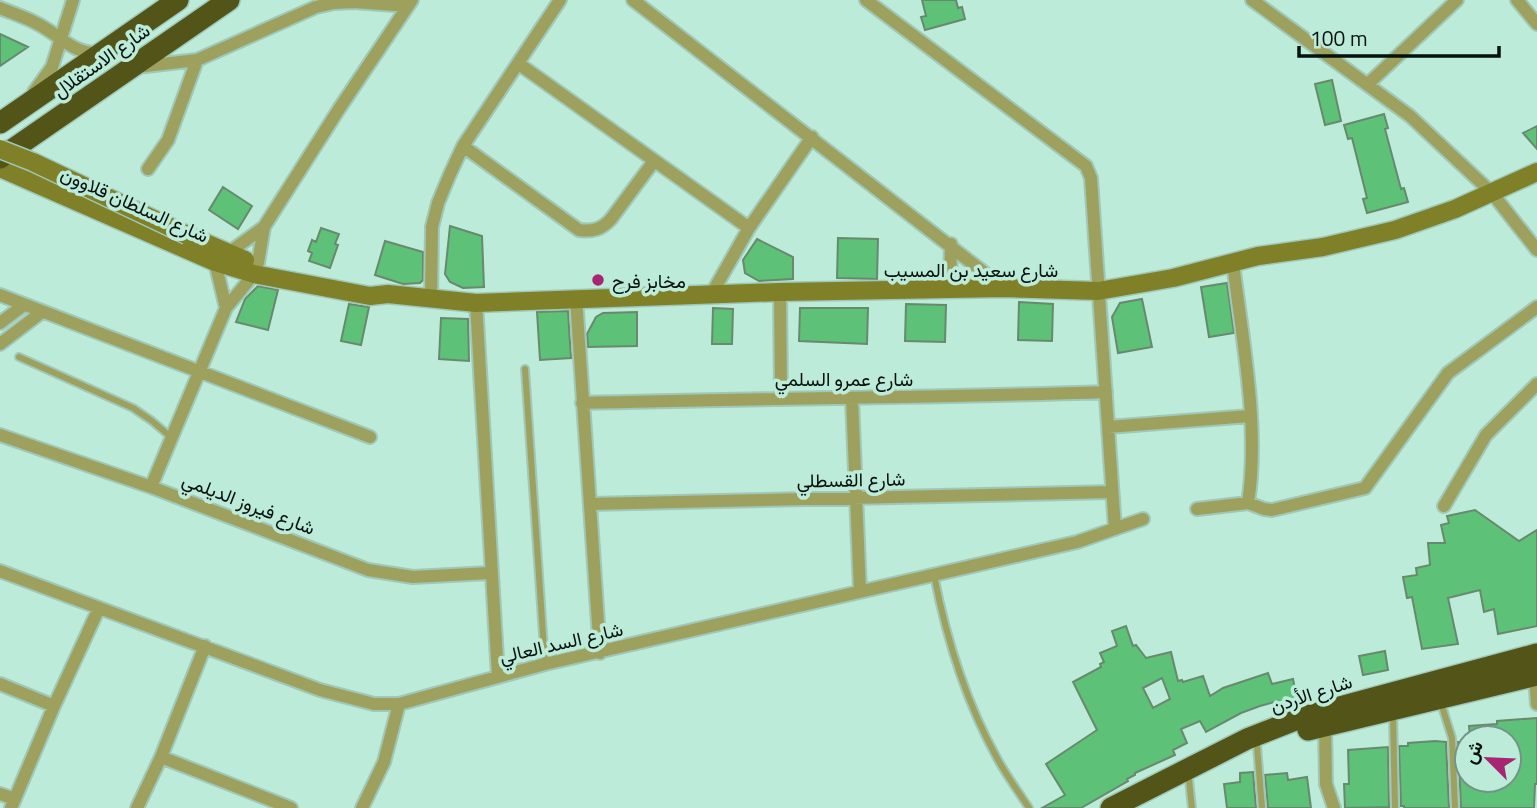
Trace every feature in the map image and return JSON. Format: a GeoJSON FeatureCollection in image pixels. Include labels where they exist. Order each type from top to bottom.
{"type":"FeatureCollection","features":[{"type":"Feature","properties":{"kind":"highway","name":"شارع الاستقلال"},"geometry":{"type":"LineString","coordinates":[[0,123],[178,0]]}},
{"type":"Feature","properties":{"kind":"highway","name":"شارع الاستقلال"},"geometry":{"type":"LineString","coordinates":[[0,158],[128,68],[160,57],[229,0]]}},
{"type":"Feature","properties":{"kind":"highway","name":"شارع الأردن"},"geometry":{"type":"LineString","coordinates":[[1111,808],[1247,739],[1303,717],[1537,654]]}},
{"type":"Feature","properties":{"kind":"highway","name":"شارع الأردن"},"geometry":{"type":"LineString","coordinates":[[1138,808],[1212,766],[1257,746],[1325,725],[1536,676]]}},
{"type":"Feature","properties":{"kind":"street"},"geometry":{"type":"LineString","coordinates":[[21,108],[52,67],[73,0]]}},
{"type":"Feature","properties":{"kind":"street"},"geometry":{"type":"LineString","coordinates":[[431,299],[432,227],[438,203],[463,146],[560,0]]}},
{"type":"Feature","properties":{"kind":"street"},"geometry":{"type":"LineString","coordinates":[[633,0],[951,244],[1004,288]]}},
{"type":"Feature","properties":{"kind":"street"},"geometry":{"type":"LineString","coordinates":[[866,0],[1086,166],[1091,178],[1115,529]]}},
{"type":"Feature","properties":{"kind":"street"},"geometry":{"type":"LineString","coordinates":[[1252,0],[1410,116],[1492,193],[1537,250]]}},
{"type":"Feature","properties":{"kind":"street"},"geometry":{"type":"LineString","coordinates":[[1368,84],[1457,0]]}},
{"type":"Feature","properties":{"kind":"street"},"geometry":{"type":"LineString","coordinates":[[1517,0],[1537,24]]}},
{"type":"Feature","properties":{"kind":"street"},"geometry":{"type":"LineString","coordinates":[[160,57],[197,60],[316,7],[334,3],[410,3]]}},
{"type":"Feature","properties":{"kind":"street"},"geometry":{"type":"LineString","coordinates":[[151,487],[226,307],[256,268],[264,227],[410,3]]}},
{"type":"Feature","properties":{"kind":"street"},"geometry":{"type":"LineString","coordinates":[[0,8],[36,23],[60,40],[89,54],[101,53]]}},
{"type":"Feature","properties":{"kind":"street"},"geometry":{"type":"LineString","coordinates":[[148,169],[168,140],[197,60]]}},
{"type":"Feature","properties":{"kind":"street"},"geometry":{"type":"LineString","coordinates":[[519,64],[749,228]]}},
{"type":"Feature","properties":{"kind":"street"},"geometry":{"type":"LineString","coordinates":[[711,295],[749,228],[812,137]]}},
{"type":"Feature","properties":{"kind":"street"},"geometry":{"type":"LineString","coordinates":[[463,146],[579,230],[589,231],[604,226],[611,219],[654,161]]}},
{"type":"Feature","properties":{"kind":"street","name":"شارع السلطان قلاوون"},"geometry":{"type":"LineString","coordinates":[[0,149],[33,162],[184,242]]}},
{"type":"Feature","properties":{"kind":"street","name":"شارع السلطان قلاوون"},"geometry":{"type":"LineString","coordinates":[[0,168],[221,258],[256,268]]}},
{"type":"Feature","properties":{"kind":"street","name":"شارع سعيد بن المسيب"},"geometry":{"type":"LineString","coordinates":[[256,268],[370,296],[388,294],[476,303],[780,292],[1004,288],[1098,291],[1173,278],[1258,256],[1323,247],[1395,230],[1492,193],[1537,172]]}},
{"type":"Feature","properties":{"kind":"street"},"geometry":{"type":"LineString","coordinates":[[226,307],[221,258],[264,227]]}},
{"type":"Feature","properties":{"kind":"street"},"geometry":{"type":"LineString","coordinates":[[950,289],[951,244]]}},
{"type":"Feature","properties":{"kind":"street"},"geometry":{"type":"LineString","coordinates":[[1233,263],[1250,416],[1251,473],[1248,503]]}},
{"type":"Feature","properties":{"kind":"street"},"geometry":{"type":"LineString","coordinates":[[780,292],[781,397]]}},
{"type":"Feature","properties":{"kind":"street"},"geometry":{"type":"LineString","coordinates":[[0,295],[370,437]]}},
{"type":"Feature","properties":{"kind":"street"},"geometry":{"type":"LineString","coordinates":[[576,298],[600,653]]}},
{"type":"Feature","properties":{"kind":"street"},"geometry":{"type":"LineString","coordinates":[[476,303],[498,676]]}},
{"type":"Feature","properties":{"kind":"street"},"geometry":{"type":"LineString","coordinates":[[0,323],[24,305]]}},
{"type":"Feature","properties":{"kind":"street"},"geometry":{"type":"LineString","coordinates":[[1197,509],[1248,503],[1272,510],[1365,488],[1448,373],[1537,307]]}},
{"type":"Feature","properties":{"kind":"street"},"geometry":{"type":"LineString","coordinates":[[0,344],[42,312]]}},
{"type":"Feature","properties":{"kind":"street"},"geometry":{"type":"LineString","coordinates":[[1444,506],[1486,435],[1537,384]]}},
{"type":"Feature","properties":{"kind":"street","name":"شارع عمرو السلمي"},"geometry":{"type":"LineString","coordinates":[[582,403],[1106,392]]}},
{"type":"Feature","properties":{"kind":"street"},"geometry":{"type":"LineString","coordinates":[[852,399],[860,591]]}},
{"type":"Feature","properties":{"kind":"street"},"geometry":{"type":"LineString","coordinates":[[1108,427],[1250,416]]}},
{"type":"Feature","properties":{"kind":"street","name":"شارع فيروز الديلمي"},"geometry":{"type":"LineString","coordinates":[[0,435],[151,487],[368,570],[413,577],[491,573]]}},
{"type":"Feature","properties":{"kind":"street","name":"شارع القسطلي"},"geometry":{"type":"LineString","coordinates":[[590,503],[1111,492]]}},
{"type":"Feature","properties":{"kind":"street","name":"شارع السد العالي"},"geometry":{"type":"LineString","coordinates":[[0,571],[351,699],[374,704],[399,704],[545,664],[1076,542],[1143,519]]}},
{"type":"Feature","properties":{"kind":"street"},"geometry":{"type":"LineString","coordinates":[[0,794],[13,804],[99,608]]}},
{"type":"Feature","properties":{"kind":"street"},"geometry":{"type":"LineString","coordinates":[[137,808],[161,757],[205,646]]}},
{"type":"Feature","properties":{"kind":"street"},"geometry":{"type":"LineString","coordinates":[[1536,676],[1537,704]]}},
{"type":"Feature","properties":{"kind":"street"},"geometry":{"type":"LineString","coordinates":[[0,684],[54,706]]}},
{"type":"Feature","properties":{"kind":"street"},"geometry":{"type":"LineString","coordinates":[[362,808],[384,762],[399,704]]}},
{"type":"Feature","properties":{"kind":"street"},"geometry":{"type":"LineString","coordinates":[[1325,725],[1326,784],[1334,808]]}},
{"type":"Feature","properties":{"kind":"street"},"geometry":{"type":"LineString","coordinates":[[161,757],[291,808]]}},
{"type":"Feature","properties":{"kind":"lane"},"geometry":{"type":"LineString","coordinates":[[19,357],[133,408],[172,438]]}},
{"type":"Feature","properties":{"kind":"lane"},"geometry":{"type":"LineString","coordinates":[[525,369],[545,664]]}},
{"type":"Feature","properties":{"kind":"lane"},"geometry":{"type":"LineString","coordinates":[[934,573],[945,629],[971,699],[997,758],[1029,808]]}},
{"type":"Feature","properties":{"kind":"lane"},"geometry":{"type":"LineString","coordinates":[[1440,700],[1452,738],[1455,808]]}},
{"type":"Feature","properties":{"kind":"lane"},"geometry":{"type":"LineString","coordinates":[[1393,711],[1395,808]]}},
{"type":"Feature","properties":{"kind":"lane"},"geometry":{"type":"LineString","coordinates":[[1257,746],[1262,808]]}},
{"type":"Feature","properties":{"kind":"lane"},"geometry":{"type":"LineString","coordinates":[[1189,780],[1192,808]]}},
{"type":"Feature","properties":{"kind":"building"},"geometry":{"type":"Polygon","coordinates":[[[922,0],[956,0],[958,8],[962,7],[965,19],[925,30],[921,17],[926,16],[922,0]]]}},
{"type":"Feature","properties":{"kind":"building"},"geometry":{"type":"Polygon","coordinates":[[[0,34],[28,47],[0,66],[0,34]]]}},
{"type":"Feature","properties":{"kind":"building"},"geometry":{"type":"Polygon","coordinates":[[[1332,80],[1341,121],[1325,125],[1315,84],[1332,80]]]}},
{"type":"Feature","properties":{"kind":"building"},"geometry":{"type":"Polygon","coordinates":[[[1384,114],[1388,128],[1385,129],[1401,189],[1404,188],[1408,202],[1367,213],[1363,199],[1367,198],[1352,138],[1348,139],[1344,125],[1384,114]]]}},
{"type":"Feature","properties":{"kind":"building"},"geometry":{"type":"Polygon","coordinates":[[[1537,126],[1537,149],[1523,133],[1537,126]]]}},
{"type":"Feature","properties":{"kind":"building"},"geometry":{"type":"Polygon","coordinates":[[[223,187],[252,206],[238,229],[209,210],[223,187]]]}},
{"type":"Feature","properties":{"kind":"building"},"geometry":{"type":"Polygon","coordinates":[[[450,226],[482,236],[484,287],[463,288],[450,282],[445,274],[450,226]]]}},
{"type":"Feature","properties":{"kind":"building"},"geometry":{"type":"Polygon","coordinates":[[[321,228],[339,234],[330,268],[309,261],[312,253],[308,251],[312,240],[316,242],[321,228]]]}},
{"type":"Feature","properties":{"kind":"building"},"geometry":{"type":"Polygon","coordinates":[[[838,238],[878,239],[877,279],[837,278],[838,238]]]}},
{"type":"Feature","properties":{"kind":"building"},"geometry":{"type":"Polygon","coordinates":[[[757,239],[793,257],[793,279],[759,281],[745,273],[743,260],[757,239]]]}},
{"type":"Feature","properties":{"kind":"building"},"geometry":{"type":"Polygon","coordinates":[[[385,241],[423,252],[423,280],[420,283],[403,284],[375,275],[385,241]]]}},
{"type":"Feature","properties":{"kind":"building"},"geometry":{"type":"Polygon","coordinates":[[[1227,283],[1234,333],[1209,337],[1201,287],[1227,283]]]}},
{"type":"Feature","properties":{"kind":"building"},"geometry":{"type":"Polygon","coordinates":[[[258,286],[278,290],[268,330],[236,322],[245,299],[258,286]]]}},
{"type":"Feature","properties":{"kind":"building"},"geometry":{"type":"Polygon","coordinates":[[[1142,299],[1152,347],[1118,353],[1112,317],[1120,303],[1142,299]]]}},
{"type":"Feature","properties":{"kind":"building"},"geometry":{"type":"Polygon","coordinates":[[[1019,302],[1053,304],[1052,341],[1018,340],[1019,302]]]}},
{"type":"Feature","properties":{"kind":"building"},"geometry":{"type":"Polygon","coordinates":[[[349,304],[369,307],[361,345],[341,341],[349,304]]]}},
{"type":"Feature","properties":{"kind":"building"},"geometry":{"type":"Polygon","coordinates":[[[906,304],[946,305],[945,342],[905,341],[906,304]]]}},
{"type":"Feature","properties":{"kind":"building"},"geometry":{"type":"Polygon","coordinates":[[[713,308],[733,309],[732,344],[712,344],[713,308]]]}},
{"type":"Feature","properties":{"kind":"building"},"geometry":{"type":"Polygon","coordinates":[[[800,308],[868,308],[867,344],[799,341],[800,308]]]}},
{"type":"Feature","properties":{"kind":"building"},"geometry":{"type":"Polygon","coordinates":[[[568,311],[571,358],[540,360],[537,312],[568,311]]]}},
{"type":"Feature","properties":{"kind":"building"},"geometry":{"type":"Polygon","coordinates":[[[637,312],[637,346],[588,347],[587,334],[596,317],[603,313],[637,312]]]}},
{"type":"Feature","properties":{"kind":"building"},"geometry":{"type":"Polygon","coordinates":[[[441,318],[468,319],[469,361],[439,359],[441,318]]]}},
{"type":"Feature","properties":{"kind":"building"},"geometry":{"type":"Polygon","coordinates":[[[1475,510],[1519,541],[1537,530],[1537,626],[1498,634],[1494,609],[1484,612],[1480,590],[1448,598],[1458,644],[1422,649],[1412,597],[1407,598],[1403,577],[1417,575],[1416,568],[1430,565],[1428,543],[1445,543],[1441,525],[1449,523],[1447,516],[1475,510]]]}},
{"type":"Feature","properties":{"kind":"building"},"geometry":{"type":"Polygon","coordinates":[[[1126,626],[1133,646],[1136,645],[1146,658],[1171,652],[1178,681],[1203,676],[1210,696],[1223,688],[1268,673],[1272,684],[1293,679],[1298,703],[1286,705],[1279,704],[1278,701],[1260,706],[1206,732],[1200,721],[1181,729],[1187,743],[1173,750],[1175,755],[1135,773],[1128,781],[1081,808],[1042,808],[1065,795],[1046,764],[1097,730],[1073,682],[1101,667],[1100,664],[1104,662],[1100,653],[1117,646],[1112,631],[1126,626]],[[1162,678],[1143,688],[1153,708],[1170,699],[1162,678]]]}},
{"type":"Feature","properties":{"kind":"building"},"geometry":{"type":"Polygon","coordinates":[[[1385,651],[1388,670],[1363,675],[1359,656],[1385,651]]]}},
{"type":"Feature","properties":{"kind":"building"},"geometry":{"type":"Polygon","coordinates":[[[1537,718],[1537,784],[1534,808],[1461,808],[1460,794],[1523,794],[1523,724],[1497,724],[1497,721],[1537,718]]]}},
{"type":"Feature","properties":{"kind":"building"},"geometry":{"type":"Polygon","coordinates":[[[1446,742],[1449,808],[1404,808],[1401,806],[1399,746],[1446,742]]]}},
{"type":"Feature","properties":{"kind":"building"},"geometry":{"type":"Polygon","coordinates":[[[1388,747],[1389,807],[1345,808],[1344,784],[1349,784],[1348,750],[1388,747]]]}},
{"type":"Feature","properties":{"kind":"building"},"geometry":{"type":"Polygon","coordinates":[[[1253,772],[1256,808],[1227,808],[1224,784],[1240,782],[1240,773],[1253,772]]]}},
{"type":"Feature","properties":{"kind":"building"},"geometry":{"type":"Polygon","coordinates":[[[1287,773],[1288,780],[1307,777],[1311,808],[1268,808],[1265,775],[1287,773]]]}},
{"type":"Feature","properties":{"kind":"place","name":"مخابز فرح"},"geometry":{"type":"Point","coordinates":[598,280]}}]}
